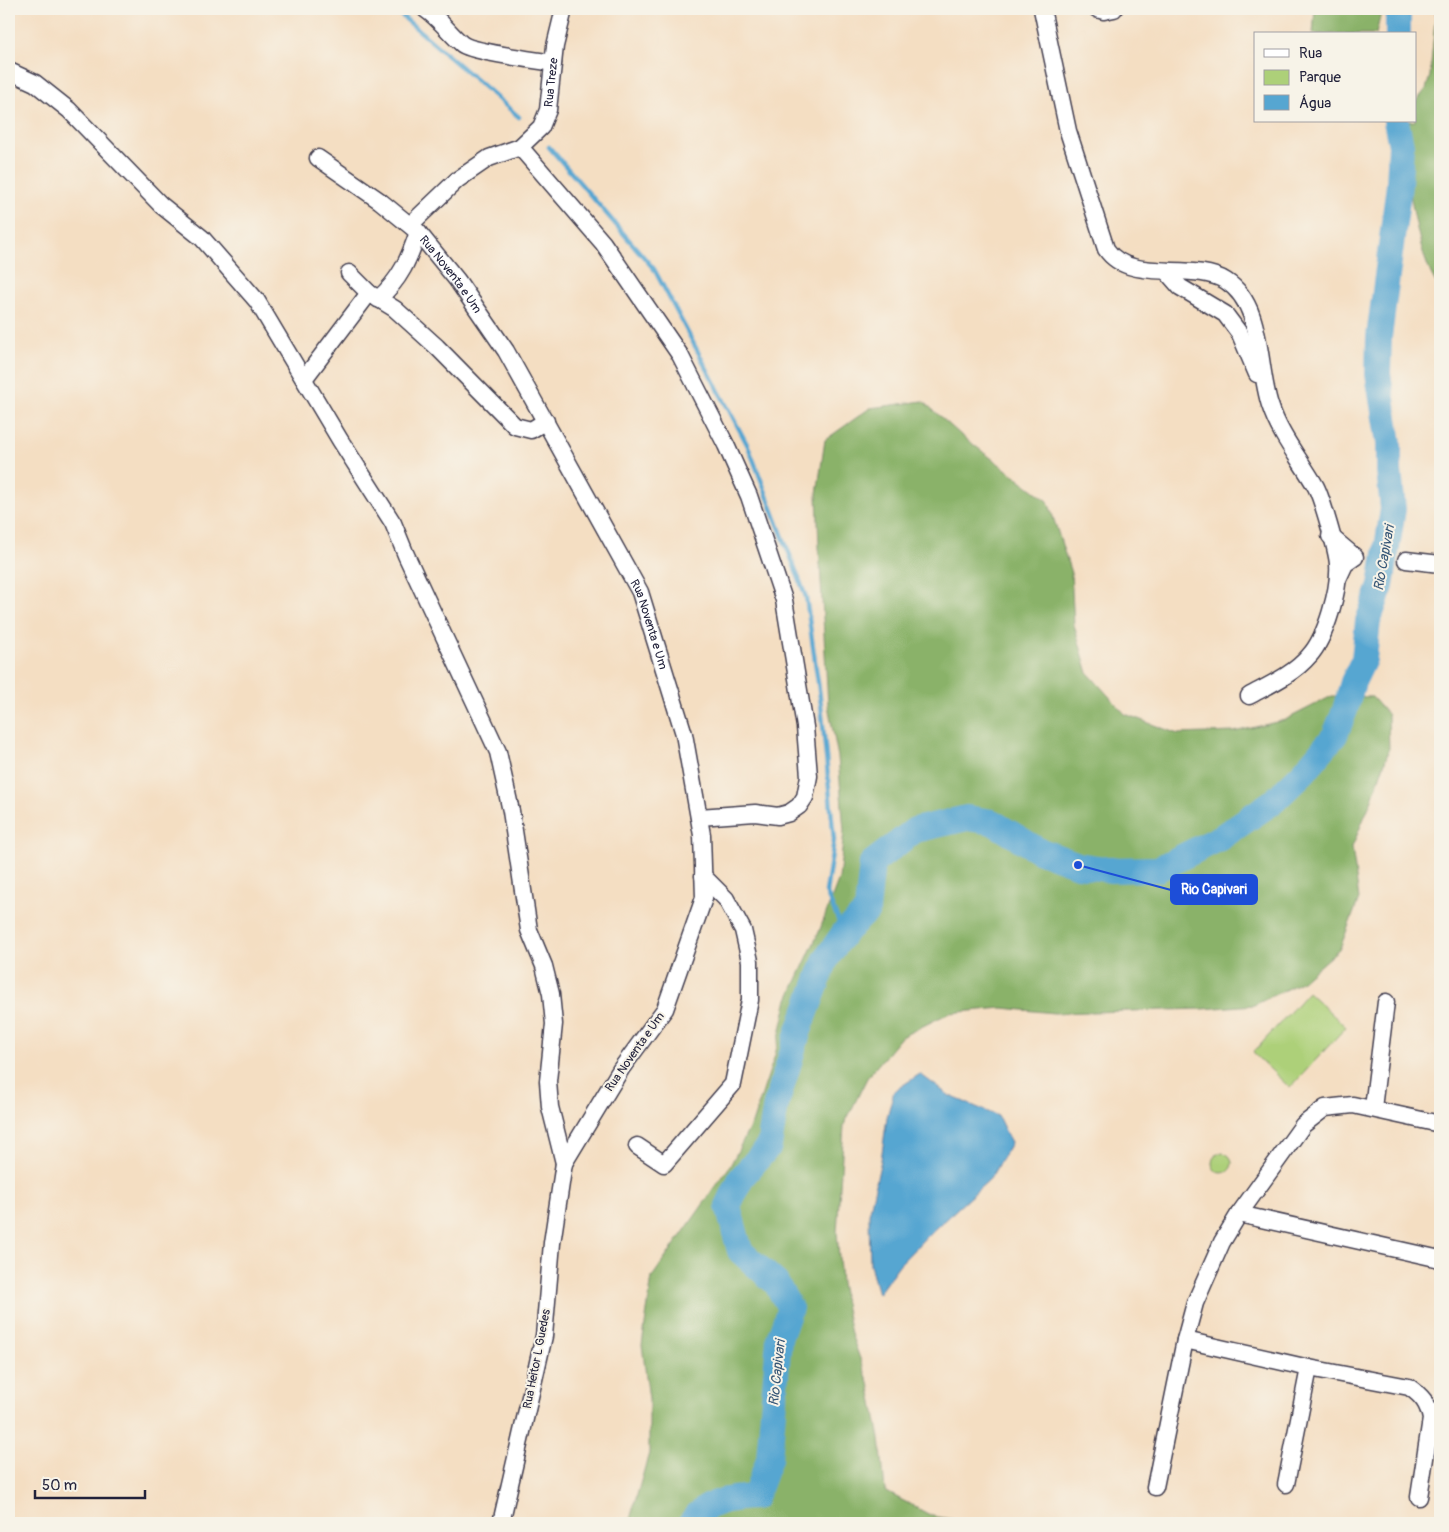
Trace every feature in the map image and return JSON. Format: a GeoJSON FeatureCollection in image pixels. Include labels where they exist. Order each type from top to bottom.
{"type":"FeatureCollection","features":[{"type":"Feature","properties":{"kind":"street"},"geometry":{"type":"LineString","coordinates":[[425,9],[438,18],[463,45],[502,55],[553,63]]}},
{"type":"Feature","properties":{"kind":"street","name":"Rua Treze"},"geometry":{"type":"LineString","coordinates":[[520,147],[541,127],[548,110],[553,63],[564,9]]}},
{"type":"Feature","properties":{"kind":"street"},"geometry":{"type":"LineString","coordinates":[[1042,9],[1070,137],[1106,249],[1112,258],[1120,263],[1167,272],[1200,273],[1225,280],[1244,296],[1253,316],[1263,384]]}},
{"type":"Feature","properties":{"kind":"street"},"geometry":{"type":"LineString","coordinates":[[1097,9],[1104,11],[1114,9]]}},
{"type":"Feature","properties":{"kind":"street"},"geometry":{"type":"LineString","coordinates":[[9,71],[35,83],[69,110],[161,204],[202,238],[256,301],[393,523],[406,555],[498,752],[511,811],[529,930],[544,966],[551,994],[554,1024],[548,1081],[550,1108],[564,1163]]}},
{"type":"Feature","properties":{"kind":"street"},"geometry":{"type":"LineString","coordinates":[[304,379],[374,296],[389,290],[406,268],[414,229],[458,180],[489,158],[520,147],[603,242],[680,355],[726,445],[749,496],[784,600],[805,727],[809,776],[805,797],[799,806],[789,813],[778,816],[755,813],[699,817]]}},
{"type":"Feature","properties":{"kind":"street","name":"Rua Noventa e Um"},"geometry":{"type":"LineString","coordinates":[[318,158],[414,229],[457,280],[506,351],[640,592],[684,734],[702,835],[704,898],[665,1009],[622,1069],[564,1163]]}},
{"type":"Feature","properties":{"kind":"street"},"geometry":{"type":"LineString","coordinates":[[1167,272],[1180,287],[1225,314],[1240,334],[1248,356],[1263,384],[1281,434],[1316,488],[1330,536],[1355,557],[1345,564],[1338,579],[1324,631],[1310,656],[1285,675],[1249,696]]}},
{"type":"Feature","properties":{"kind":"street"},"geometry":{"type":"LineString","coordinates":[[349,273],[374,296],[395,309],[437,347],[515,426],[531,430],[546,421]]}},
{"type":"Feature","properties":{"kind":"street"},"geometry":{"type":"LineString","coordinates":[[1406,560],[1440,564]]}},
{"type":"Feature","properties":{"kind":"street"},"geometry":{"type":"LineString","coordinates":[[637,1146],[664,1164],[733,1084],[750,1000],[750,961],[743,930],[726,899],[703,876]]}},
{"type":"Feature","properties":{"kind":"street"},"geometry":{"type":"LineString","coordinates":[[1373,1108],[1386,1002]]}},
{"type":"Feature","properties":{"kind":"street"},"geometry":{"type":"LineString","coordinates":[[1155,1487],[1185,1340],[1195,1303],[1207,1273],[1222,1242],[1239,1214],[1303,1125],[1314,1114],[1325,1108],[1336,1106],[1373,1108],[1440,1124]]}},
{"type":"Feature","properties":{"kind":"street","name":"Rua Heitor L Guedes"},"geometry":{"type":"LineString","coordinates":[[501,1523],[544,1336],[552,1243],[564,1163]]}},
{"type":"Feature","properties":{"kind":"street"},"geometry":{"type":"LineString","coordinates":[[1239,1214],[1440,1259]]}},
{"type":"Feature","properties":{"kind":"street"},"geometry":{"type":"LineString","coordinates":[[1185,1340],[1309,1368],[1409,1387],[1421,1395],[1429,1406],[1432,1419],[1418,1497]]}},
{"type":"Feature","properties":{"kind":"street"},"geometry":{"type":"LineString","coordinates":[[1286,1484],[1309,1368]]}},
{"type":"Feature","properties":{"kind":"green space"},"geometry":{"type":"Polygon","coordinates":[[[1315,9],[1382,9],[1376,32],[1313,32],[1315,9]]]}},
{"type":"Feature","properties":{"kind":"green space"},"geometry":{"type":"Polygon","coordinates":[[[1436,9],[1440,9],[1440,288],[1431,275],[1424,257],[1396,127],[1400,122],[1416,122],[1416,102],[1426,89],[1430,76],[1436,9]]]}},
{"type":"Feature","properties":{"kind":"green space"},"geometry":{"type":"Polygon","coordinates":[[[923,401],[962,436],[1048,501],[1071,573],[1074,625],[1088,673],[1125,714],[1178,734],[1234,732],[1285,720],[1332,696],[1372,697],[1388,715],[1389,750],[1372,799],[1352,847],[1359,899],[1340,948],[1301,982],[1254,1005],[1203,1009],[1054,1013],[1002,1008],[949,1013],[901,1037],[867,1078],[844,1125],[837,1232],[841,1283],[851,1334],[869,1383],[880,1438],[885,1491],[932,1516],[975,1523],[629,1523],[649,1453],[649,1399],[642,1345],[652,1277],[730,1166],[753,1121],[775,1055],[788,999],[819,932],[839,879],[844,831],[838,757],[828,705],[817,494],[825,440],[870,408],[923,401]]]}},
{"type":"Feature","properties":{"kind":"green space"},"geometry":{"type":"Polygon","coordinates":[[[1308,992],[1346,1027],[1290,1088],[1253,1053],[1308,992]]]}},
{"type":"Feature","properties":{"kind":"green space"},"geometry":{"type":"Polygon","coordinates":[[[1222,1153],[1229,1156],[1232,1163],[1229,1170],[1222,1173],[1215,1170],[1212,1163],[1215,1156],[1222,1153]]]}},
{"type":"Feature","properties":{"kind":"water"},"geometry":{"type":"Polygon","coordinates":[[[920,1074],[950,1096],[998,1116],[1011,1143],[990,1179],[927,1236],[899,1265],[878,1294],[870,1265],[869,1214],[881,1160],[887,1117],[894,1091],[920,1074]]]}},
{"type":"Feature","properties":{"kind":"waterway"},"geometry":{"type":"LineString","coordinates":[[394,9],[519,117]]}},
{"type":"Feature","properties":{"kind":"waterway","name":"Rio Capivari"},"geometry":{"type":"LineString","coordinates":[[1398,9],[1398,32]]}},
{"type":"Feature","properties":{"kind":"waterway","name":"Rio Capivari"},"geometry":{"type":"LineString","coordinates":[[691,1523],[711,1505],[737,1498],[755,1497],[769,1459],[779,1339],[790,1308],[776,1283],[740,1251],[728,1206],[741,1178],[769,1146],[776,1105],[798,1033],[826,959],[844,933],[867,911],[872,863],[915,830],[967,818],[992,822],[1038,850],[1078,865],[1110,870],[1158,869],[1220,838],[1274,801],[1304,772],[1335,735],[1353,682],[1364,659],[1368,621],[1381,586],[1393,509],[1389,471],[1389,443],[1378,374],[1379,337],[1399,185],[1401,145],[1396,122]]}},
{"type":"Feature","properties":{"kind":"waterway"},"geometry":{"type":"LineString","coordinates":[[549,147],[654,269],[748,446],[806,597],[821,704],[834,840],[826,892],[844,933]]}},
{"type":"Feature","properties":{"kind":"place","name":"Rio Capivari"},"geometry":{"type":"Point","coordinates":[1078,865]}}]}
